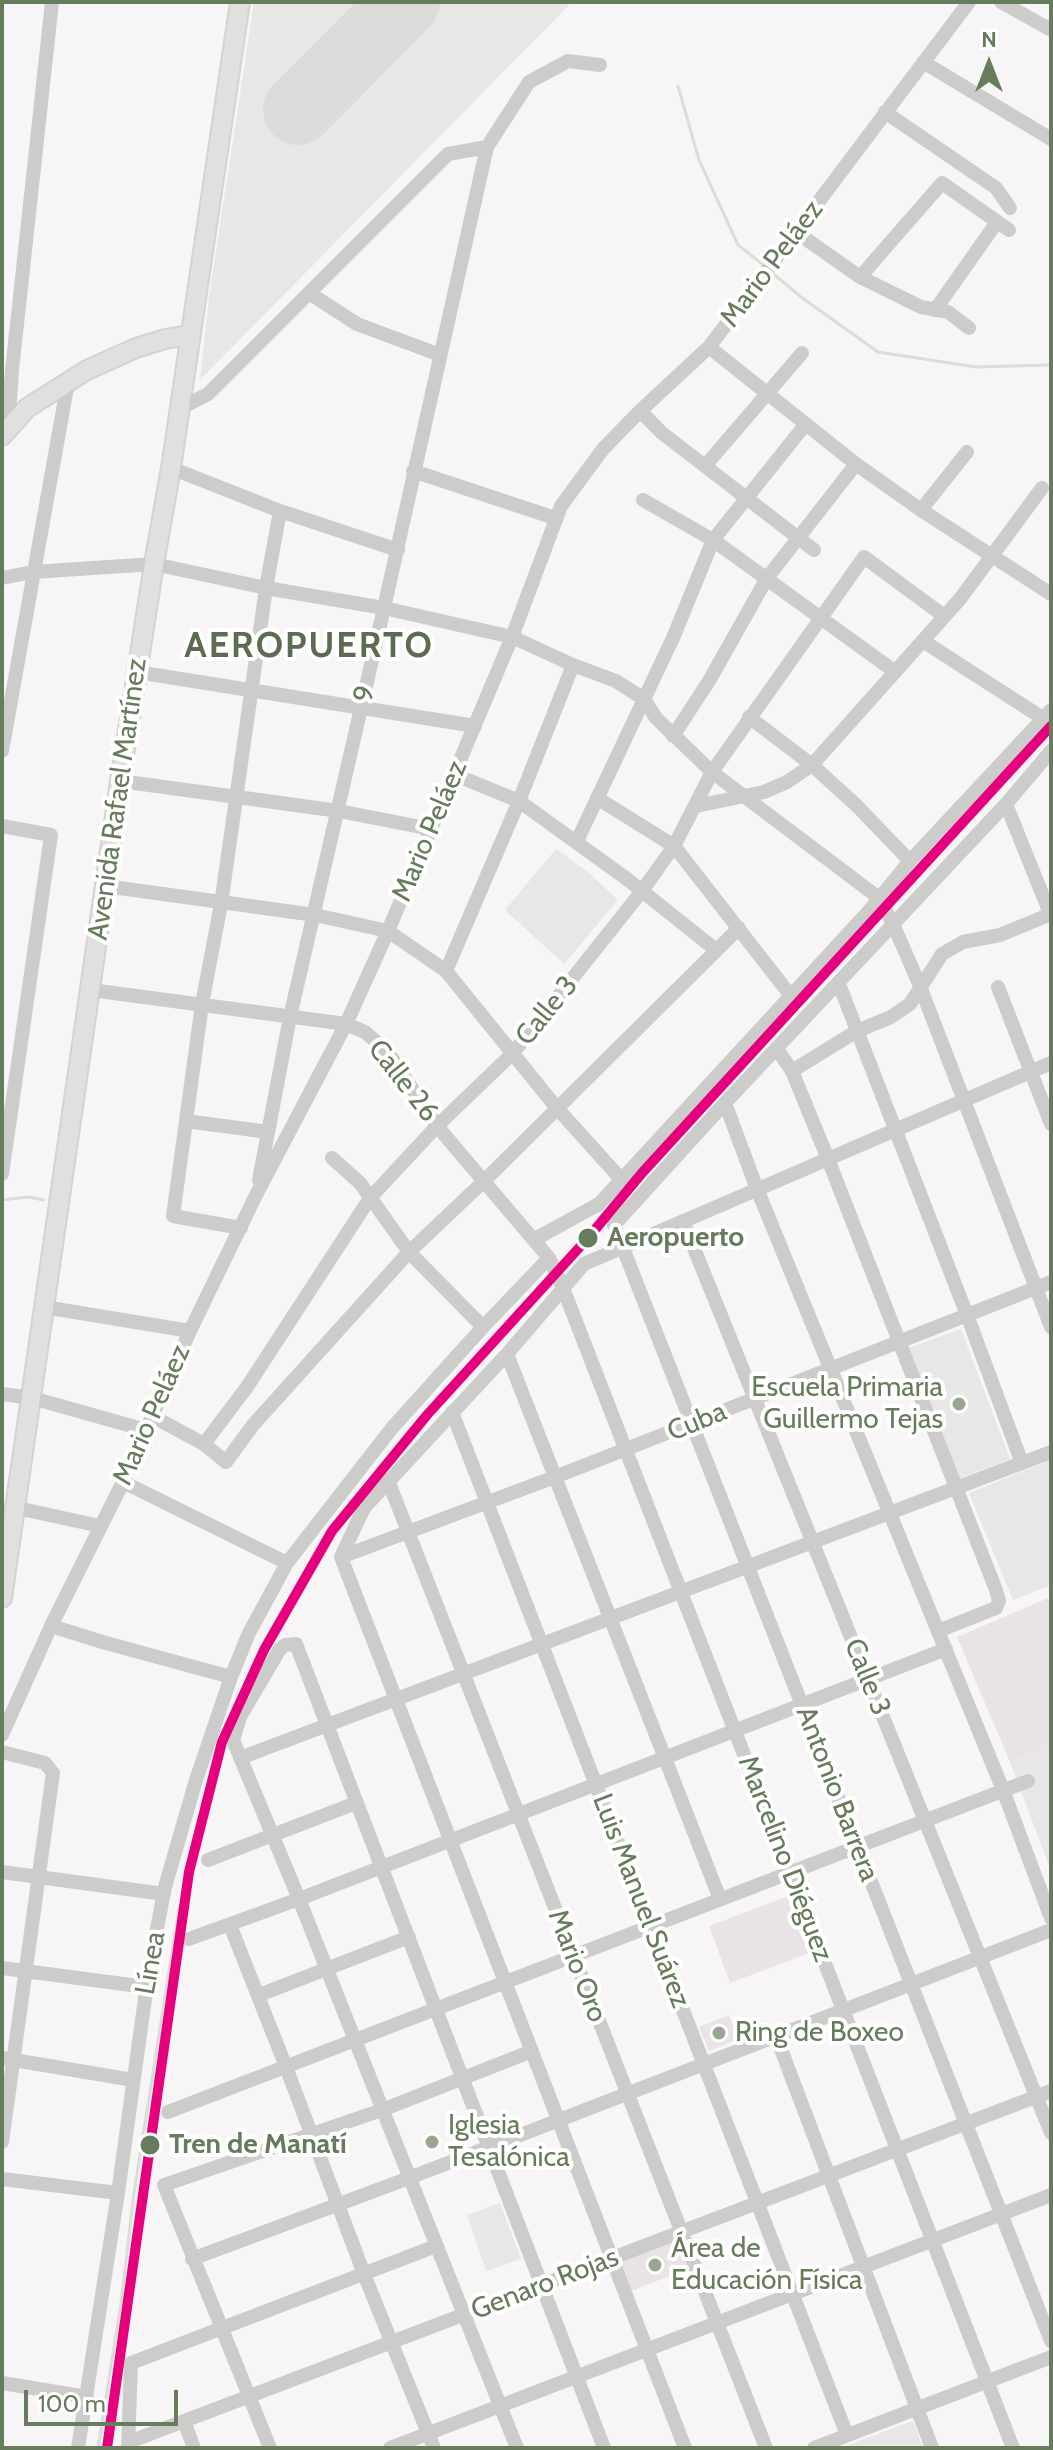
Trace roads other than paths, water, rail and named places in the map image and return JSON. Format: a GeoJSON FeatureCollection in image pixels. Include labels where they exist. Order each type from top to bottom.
{"type":"FeatureCollection","features":[{"type":"Feature","properties":{"kind":"main road","name":"Avenida Rafael Martínez"},"geometry":{"type":"LineString","coordinates":[[2,1598],[120,781],[171,468],[240,2]]}},
{"type":"Feature","properties":{"kind":"main road"},"geometry":{"type":"LineString","coordinates":[[5,432],[27,408],[87,370],[136,348],[190,335]]}},
{"type":"Feature","properties":{"kind":"street"},"geometry":{"type":"LineString","coordinates":[[5,432],[52,2]]}},
{"type":"Feature","properties":{"kind":"street","name":"Mario Peláez"},"geometry":{"type":"LineString","coordinates":[[2,1735],[51,1626],[123,1482],[190,1331],[256,1195],[346,1024],[512,637],[555,518],[603,449],[709,347],[969,2]]}},
{"type":"Feature","properties":{"kind":"street"},"geometry":{"type":"LineString","coordinates":[[1001,2],[1051,30]]}},
{"type":"Feature","properties":{"kind":"street"},"geometry":{"type":"LineString","coordinates":[[179,409],[208,394],[448,154],[487,147],[529,82],[568,61],[600,65]]}},
{"type":"Feature","properties":{"kind":"street"},"geometry":{"type":"LineString","coordinates":[[923,62],[1051,139]]}},
{"type":"Feature","properties":{"kind":"street"},"geometry":{"type":"LineString","coordinates":[[885,112],[996,188],[1010,208]]}},
{"type":"Feature","properties":{"kind":"street","name":"9"},"geometry":{"type":"LineString","coordinates":[[256,1195],[290,1017],[487,147]]}},
{"type":"Feature","properties":{"kind":"street"},"geometry":{"type":"LineString","coordinates":[[860,277],[942,183],[1003,226],[935,310]]}},
{"type":"Feature","properties":{"kind":"street"},"geometry":{"type":"LineString","coordinates":[[796,232],[860,277],[921,307],[948,312],[969,328]]}},
{"type":"Feature","properties":{"kind":"street"},"geometry":{"type":"LineString","coordinates":[[309,293],[357,324],[440,355]]}},
{"type":"Feature","properties":{"kind":"street"},"geometry":{"type":"LineString","coordinates":[[709,347],[856,464],[1051,594]]}},
{"type":"Feature","properties":{"kind":"street"},"geometry":{"type":"LineString","coordinates":[[705,466],[802,353]]}},
{"type":"Feature","properties":{"kind":"street"},"geometry":{"type":"LineString","coordinates":[[2,751],[68,382]]}},
{"type":"Feature","properties":{"kind":"street"},"geometry":{"type":"LineString","coordinates":[[640,411],[662,433],[814,550]]}},
{"type":"Feature","properties":{"kind":"street"},"geometry":{"type":"LineString","coordinates":[[577,841],[673,638],[713,540],[805,425]]}},
{"type":"Feature","properties":{"kind":"street"},"geometry":{"type":"LineString","coordinates":[[921,510],[967,452]]}},
{"type":"Feature","properties":{"kind":"street"},"geometry":{"type":"LineString","coordinates":[[673,736],[709,681],[767,578],[856,464]]}},
{"type":"Feature","properties":{"kind":"street"},"geometry":{"type":"LineString","coordinates":[[171,468],[280,511],[398,550]]}},
{"type":"Feature","properties":{"kind":"street"},"geometry":{"type":"LineString","coordinates":[[413,471],[555,518]]}},
{"type":"Feature","properties":{"kind":"street"},"geometry":{"type":"LineString","coordinates":[[696,806],[746,797],[787,782],[812,765],[980,574],[1042,488]]}},
{"type":"Feature","properties":{"kind":"street"},"geometry":{"type":"LineString","coordinates":[[643,500],[713,540],[894,671]]}},
{"type":"Feature","properties":{"kind":"street"},"geometry":{"type":"LineString","coordinates":[[241,1228],[173,1216],[202,1004],[221,904],[266,588],[280,511]]}},
{"type":"Feature","properties":{"kind":"street","name":"Calle 3"},"geometry":{"type":"LineString","coordinates":[[204,1444],[247,1387],[370,1198],[437,1126],[513,1053],[642,891],[674,846],[712,772],[864,557],[944,616]]}},
{"type":"Feature","properties":{"kind":"street"},"geometry":{"type":"LineString","coordinates":[[2,578],[33,572],[154,564],[266,588],[384,608],[512,637],[616,681],[644,699],[656,718],[712,772],[879,898],[920,986],[1051,1327]]}},
{"type":"Feature","properties":{"kind":"street"},"geometry":{"type":"LineString","coordinates":[[535,1239],[599,1204],[791,996],[910,861],[1049,719],[1024,707],[923,641]]}},
{"type":"Feature","properties":{"kind":"street"},"geometry":{"type":"LineString","coordinates":[[446,971],[573,665]]}},
{"type":"Feature","properties":{"kind":"street"},"geometry":{"type":"LineString","coordinates":[[137,672],[475,726]]}},
{"type":"Feature","properties":{"kind":"street"},"geometry":{"type":"LineString","coordinates":[[1024,707],[1051,702]]}},
{"type":"Feature","properties":{"kind":"street"},"geometry":{"type":"LineString","coordinates":[[749,717],[812,765],[910,861]]}},
{"type":"Feature","properties":{"kind":"street"},"geometry":{"type":"LineString","coordinates":[[623,1247],[614,1225],[1006,804],[1051,751]]}},
{"type":"Feature","properties":{"kind":"street"},"geometry":{"type":"LineString","coordinates":[[453,774],[519,801],[577,841],[716,950]]}},
{"type":"Feature","properties":{"kind":"street"},"geometry":{"type":"LineString","coordinates":[[120,781],[339,811],[431,829]]}},
{"type":"Feature","properties":{"kind":"street"},"geometry":{"type":"LineString","coordinates":[[597,798],[674,846],[791,996]]}},
{"type":"Feature","properties":{"kind":"street"},"geometry":{"type":"LineString","coordinates":[[792,1071],[857,1031],[891,1017],[910,1004],[942,954],[963,942],[1000,935],[1051,915],[1006,804]]}},
{"type":"Feature","properties":{"kind":"street"},"geometry":{"type":"LineString","coordinates":[[2,826],[51,835],[2,1174]]}},
{"type":"Feature","properties":{"kind":"street"},"geometry":{"type":"LineString","coordinates":[[105,886],[315,915],[388,931],[446,971],[556,1107],[620,1178]]}},
{"type":"Feature","properties":{"kind":"street"},"geometry":{"type":"LineString","coordinates":[[152,1416],[204,1444],[226,1462],[253,1425],[409,1252],[739,928]]}},
{"type":"Feature","properties":{"kind":"street"},"geometry":{"type":"LineString","coordinates":[[839,984],[1022,1463]]}},
{"type":"Feature","properties":{"kind":"street"},"geometry":{"type":"LineString","coordinates":[[998,987],[1051,1124]]}},
{"type":"Feature","properties":{"kind":"street","name":"Calle 26"},"geometry":{"type":"LineString","coordinates":[[91,990],[346,1024],[365,1032],[387,1051],[437,1126],[553,1264]]}},
{"type":"Feature","properties":{"kind":"street"},"geometry":{"type":"LineString","coordinates":[[777,1049],[792,1071],[828,1159],[999,1601],[996,1608],[938,1631]]}},
{"type":"Feature","properties":{"kind":"street"},"geometry":{"type":"LineString","coordinates":[[685,2448],[341,1557],[364,1508],[507,1354],[584,1264],[1051,1063]]}},
{"type":"Feature","properties":{"kind":"street"},"geometry":{"type":"LineString","coordinates":[[725,1103],[757,1189],[1003,1790],[1051,1918]]}},
{"type":"Feature","properties":{"kind":"street"},"geometry":{"type":"LineString","coordinates":[[186,1121],[268,1132]]}},
{"type":"Feature","properties":{"kind":"street"},"geometry":{"type":"LineString","coordinates":[[332,1158],[360,1183],[409,1252],[483,1327]]}},
{"type":"Feature","properties":{"kind":"street","name":"Calle 3"},"geometry":{"type":"LineString","coordinates":[[683,1221],[1051,2133]]}},
{"type":"Feature","properties":{"kind":"street","name":"Antonio Barrera"},"geometry":{"type":"LineString","coordinates":[[623,1247],[1051,2341]]}},
{"type":"Feature","properties":{"kind":"street","name":"Marcelino Diéguez"},"geometry":{"type":"LineString","coordinates":[[553,1264],[1013,2448]]}},
{"type":"Feature","properties":{"kind":"street","name":"Línea"},"geometry":{"type":"LineString","coordinates":[[78,2448],[146,1987],[164,1894],[196,1780],[231,1677],[249,1633],[287,1563],[392,1428],[483,1327],[553,1264]]}},
{"type":"Feature","properties":{"kind":"street","name":"Cuba"},"geometry":{"type":"LineString","coordinates":[[341,1557],[488,1504],[1051,1282]]}},
{"type":"Feature","properties":{"kind":"street"},"geometry":{"type":"LineString","coordinates":[[44,1307],[190,1331]]}},
{"type":"Feature","properties":{"kind":"street"},"geometry":{"type":"LineString","coordinates":[[507,1354],[720,1899]]}},
{"type":"Feature","properties":{"kind":"street"},"geometry":{"type":"LineString","coordinates":[[2,1394],[32,1398],[146,1430]]}},
{"type":"Feature","properties":{"kind":"street","name":"Luis Manuel Suárez"},"geometry":{"type":"LineString","coordinates":[[452,1412],[847,2435]]}},
{"type":"Feature","properties":{"kind":"street"},"geometry":{"type":"LineString","coordinates":[[240,1758],[1051,1452]]}},
{"type":"Feature","properties":{"kind":"street"},"geometry":{"type":"LineString","coordinates":[[123,1482],[287,1563]]}},
{"type":"Feature","properties":{"kind":"street","name":"Mario Oro"},"geometry":{"type":"LineString","coordinates":[[389,1483],[766,2448]]}},
{"type":"Feature","properties":{"kind":"street"},"geometry":{"type":"LineString","coordinates":[[17,1508],[100,1526]]}},
{"type":"Feature","properties":{"kind":"street"},"geometry":{"type":"LineString","coordinates":[[51,1626],[231,1677]]}},
{"type":"Feature","properties":{"kind":"street"},"geometry":{"type":"LineString","coordinates":[[517,2448],[233,1740],[240,1717],[285,1645],[296,1644],[604,2448]]}},
{"type":"Feature","properties":{"kind":"street"},"geometry":{"type":"LineString","coordinates":[[189,1939],[946,1649]]}},
{"type":"Feature","properties":{"kind":"street"},"geometry":{"type":"LineString","coordinates":[[2,1752],[45,1763],[53,1773],[25,1972],[8,2059],[2,2142]]}},
{"type":"Feature","properties":{"kind":"street"},"geometry":{"type":"LineString","coordinates":[[168,2112],[1028,1781]]}},
{"type":"Feature","properties":{"kind":"street"},"geometry":{"type":"LineString","coordinates":[[208,1860],[356,1803]]}},
{"type":"Feature","properties":{"kind":"street"},"geometry":{"type":"LineString","coordinates":[[2,1872],[164,1894]]}},
{"type":"Feature","properties":{"kind":"street"},"geometry":{"type":"LineString","coordinates":[[230,1925],[434,2448]]}},
{"type":"Feature","properties":{"kind":"street"},"geometry":{"type":"LineString","coordinates":[[192,2259],[1051,1930]]}},
{"type":"Feature","properties":{"kind":"street"},"geometry":{"type":"LineString","coordinates":[[259,1995],[409,1937]]}},
{"type":"Feature","properties":{"kind":"street"},"geometry":{"type":"LineString","coordinates":[[2,1968],[146,1987]]}},
{"type":"Feature","properties":{"kind":"street"},"geometry":{"type":"LineString","coordinates":[[776,2036],[932,2448]]}},
{"type":"Feature","properties":{"kind":"street"},"geometry":{"type":"LineString","coordinates":[[270,2448],[164,2185],[382,2110],[532,2051]]}},
{"type":"Feature","properties":{"kind":"street"},"geometry":{"type":"LineString","coordinates":[[8,2059],[133,2080]]}},
{"type":"Feature","properties":{"kind":"street","name":"Genaro Rojas"},"geometry":{"type":"LineString","coordinates":[[128,2445],[1051,2091]]}},
{"type":"Feature","properties":{"kind":"street"},"geometry":{"type":"LineString","coordinates":[[2,2179],[118,2193]]}},
{"type":"Feature","properties":{"kind":"street"},"geometry":{"type":"LineString","coordinates":[[390,2448],[1051,2195]]}},
{"type":"Feature","properties":{"kind":"street"},"geometry":{"type":"LineString","coordinates":[[128,2445],[131,2363],[436,2246]]}},
{"type":"Feature","properties":{"kind":"street"},"geometry":{"type":"LineString","coordinates":[[814,2448],[1051,2357]]}},
{"type":"Feature","properties":{"kind":"street"},"geometry":{"type":"LineString","coordinates":[[2,2383],[87,2397]]}},
{"type":"Feature","properties":{"kind":"street"},"geometry":{"type":"LineString","coordinates":[[184,2421],[194,2448]]}},
{"type":"Feature","properties":{"kind":"waterway"},"geometry":{"type":"LineString","coordinates":[[678,86],[699,160],[738,245],[765,266]]}},
{"type":"Feature","properties":{"kind":"waterway"},"geometry":{"type":"LineString","coordinates":[[770,271],[878,352],[976,367],[1051,365]]}},
{"type":"Feature","properties":{"kind":"waterway"},"geometry":{"type":"LineString","coordinates":[[2,1200],[28,1197],[44,1200]]}},
{"type":"Feature","properties":{"kind":"waterway"},"geometry":{"type":"LineString","coordinates":[[98,2448],[179,1908]]}},
{"type":"Feature","properties":{"kind":"place","name":"Aeropuerto"},"geometry":{"type":"Point","coordinates":[588,1238]}},
{"type":"Feature","properties":{"kind":"place","name":"Escuela Primaria Guillermo Tejas"},"geometry":{"type":"Point","coordinates":[959,1404]}},
{"type":"Feature","properties":{"kind":"place","name":"Ring de Boxeo"},"geometry":{"type":"Point","coordinates":[719,2033]}},
{"type":"Feature","properties":{"kind":"place","name":"Iglesia Tesalónica"},"geometry":{"type":"Point","coordinates":[432,2142]}},
{"type":"Feature","properties":{"kind":"place","name":"Tren de Manatí"},"geometry":{"type":"Point","coordinates":[150,2145]}},
{"type":"Feature","properties":{"kind":"place","name":"Área de Educación Física"},"geometry":{"type":"Point","coordinates":[655,2265]}},
{"type":"Feature","properties":{"kind":"district","name":"AEROPUERTO"},"geometry":{"type":"Point","coordinates":[309,646]}}]}
